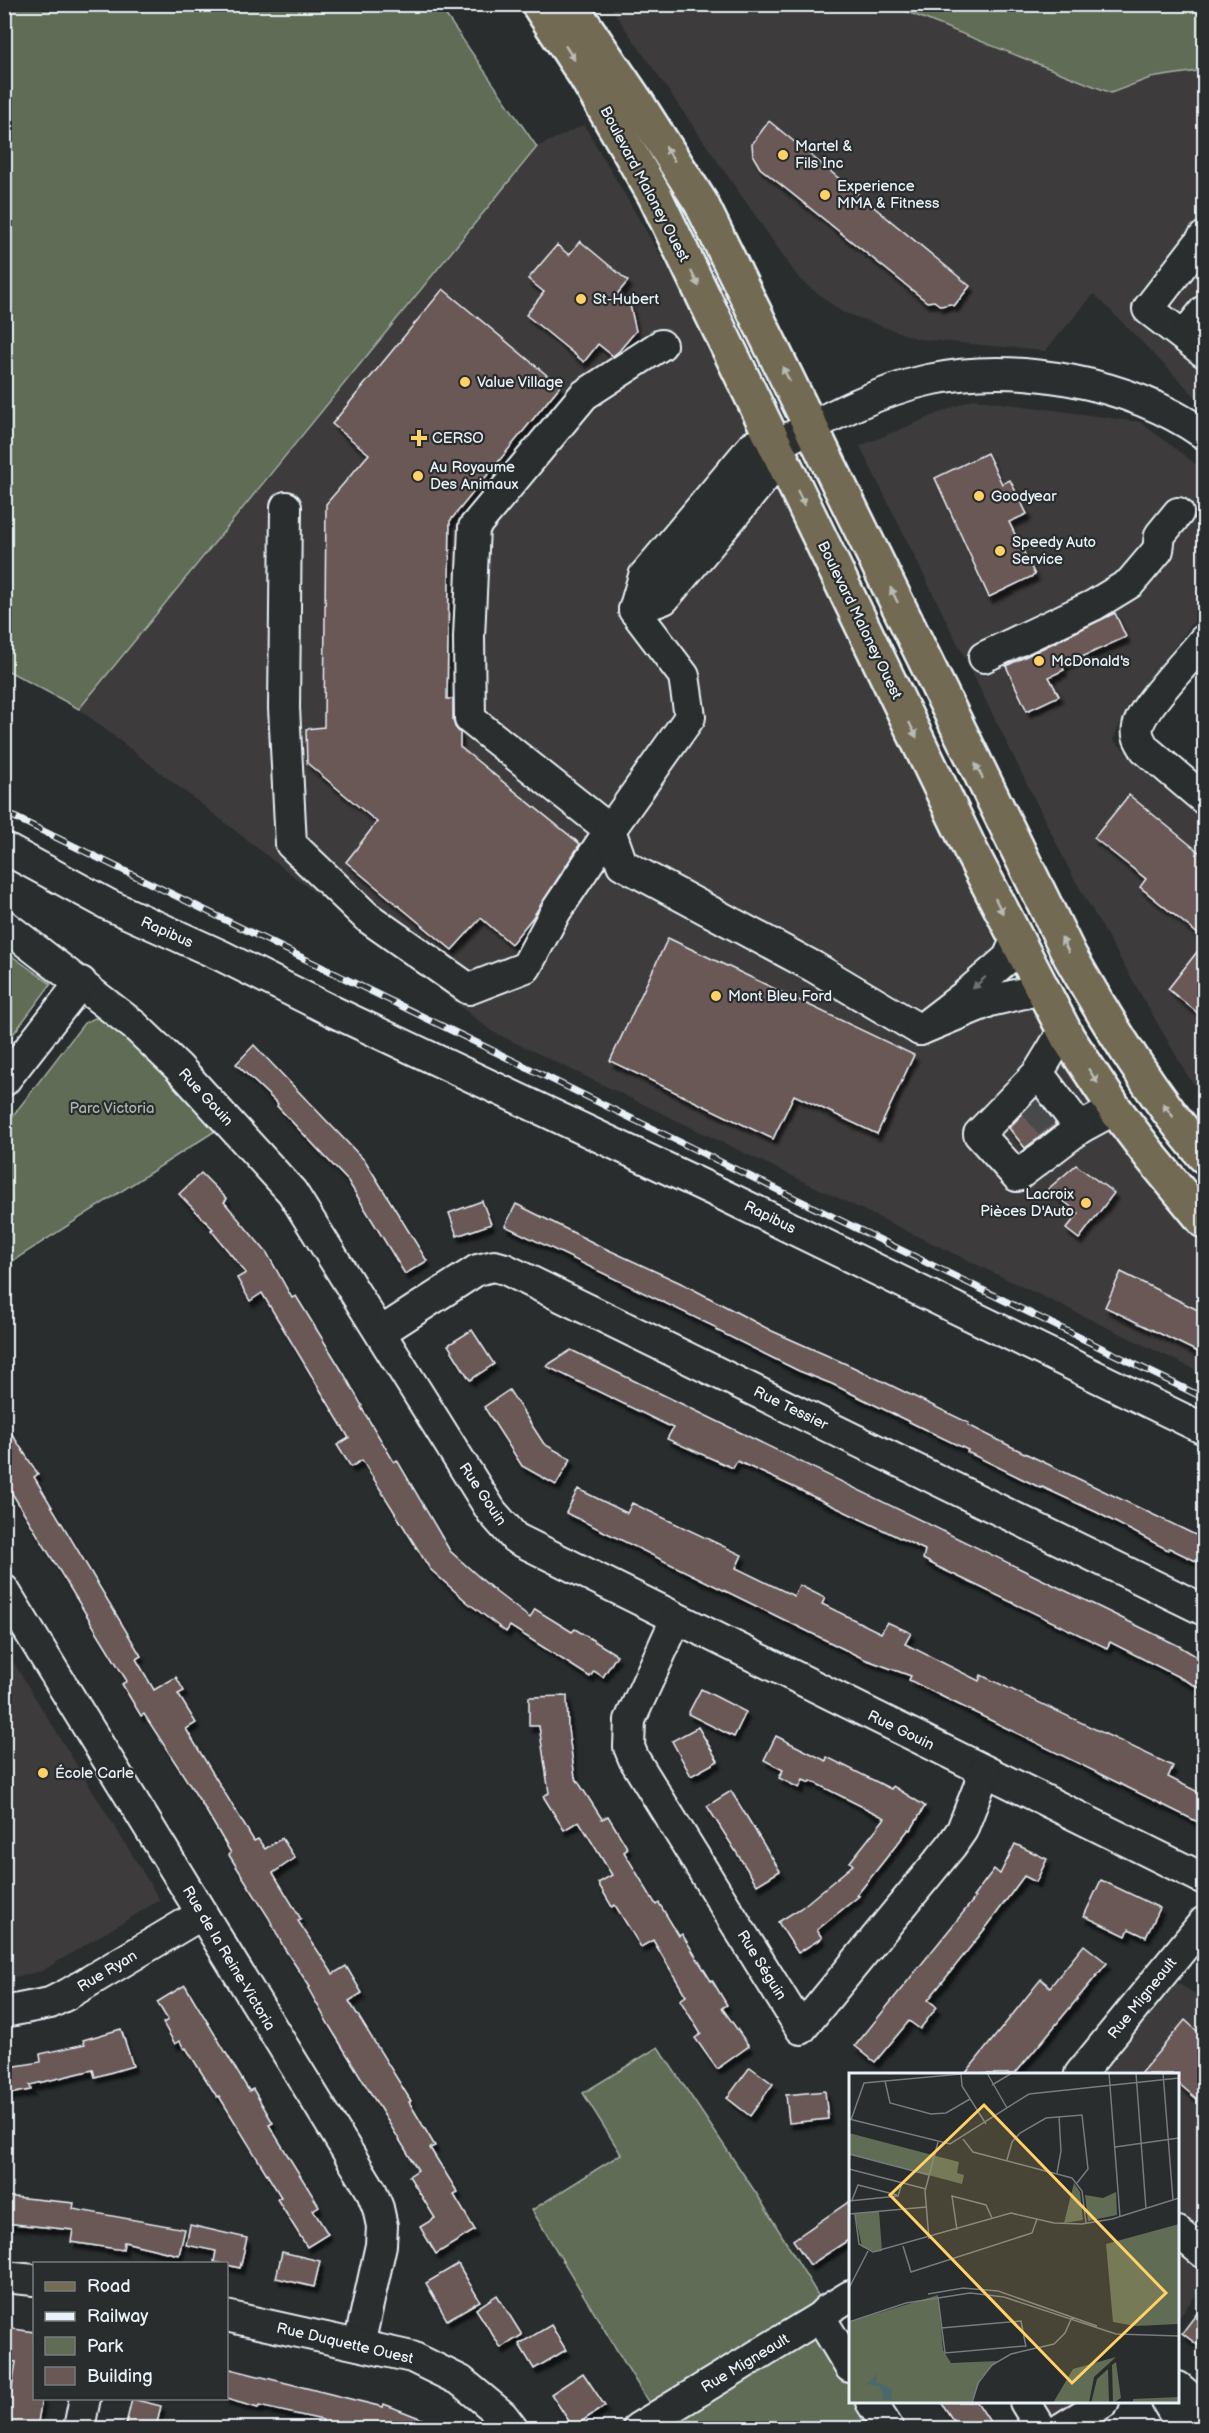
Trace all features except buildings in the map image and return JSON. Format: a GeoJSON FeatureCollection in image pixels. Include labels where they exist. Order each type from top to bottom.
{"type":"FeatureCollection","features":[{"type":"Feature","properties":{"kind":"main road","name":"Boulevard Maloney Ouest"},"geometry":{"type":"LineString","coordinates":[[538,4],[590,84],[655,196],[973,855],[1041,988],[1064,1030],[1115,1109],[1204,1221]]}},
{"type":"Feature","properties":{"kind":"main road","name":"Boulevard Maloney Ouest"},"geometry":{"type":"LineString","coordinates":[[570,4],[701,203],[1070,956],[1105,1017],[1155,1092],[1204,1156]]}},
{"type":"Feature","properties":{"kind":"street"},"geometry":{"type":"LineString","coordinates":[[1204,237],[1148,309],[1194,344],[1204,311]]}},
{"type":"Feature","properties":{"kind":"street"},"geometry":{"type":"LineString","coordinates":[[661,345],[584,395],[474,527],[469,637],[470,719],[610,830],[622,864],[814,967],[920,1030]]}},
{"type":"Feature","properties":{"kind":"street"},"geometry":{"type":"LineString","coordinates":[[286,507],[284,708],[291,844],[367,917],[469,989],[526,967],[556,911],[690,717],[684,676],[634,610],[664,599],[771,470],[776,445],[871,399],[926,381],[991,373],[1075,381],[1110,390],[1173,415],[1204,434]]}},
{"type":"Feature","properties":{"kind":"street"},"geometry":{"type":"LineString","coordinates":[[984,657],[1110,595],[1118,572],[1144,539],[1169,524]]}},
{"type":"Feature","properties":{"kind":"street"},"geometry":{"type":"LineString","coordinates":[[1204,640],[1148,709],[1138,728],[1138,738],[1145,749],[1204,799]]}},
{"type":"Feature","properties":{"kind":"street","name":"Rapibus"},"geometry":{"type":"LineString","coordinates":[[4,848],[109,905],[220,955],[333,1011],[728,1197],[1204,1429]]}},
{"type":"Feature","properties":{"kind":"street","name":"Rapibus"},"geometry":{"type":"LineString","coordinates":[[4,869],[19,879],[215,969],[333,1011]]}},
{"type":"Feature","properties":{"kind":"street","name":"Rue Gouin"},"geometry":{"type":"LineString","coordinates":[[4,925],[81,982],[135,1026],[178,1067],[278,1175],[305,1211],[492,1512],[509,1532],[529,1547],[1204,1879]]}},
{"type":"Feature","properties":{"kind":"street"},"geometry":{"type":"LineString","coordinates":[[920,1030],[1008,958],[1016,939]]}},
{"type":"Feature","properties":{"kind":"street"},"geometry":{"type":"LineString","coordinates":[[4,1081],[81,982]]}},
{"type":"Feature","properties":{"kind":"street"},"geometry":{"type":"LineString","coordinates":[[920,1030],[990,1001],[1041,988]]}},
{"type":"Feature","properties":{"kind":"street"},"geometry":{"type":"LineString","coordinates":[[1064,1030],[1023,1097],[978,1134],[1017,1176],[1057,1139],[1115,1109]]}},
{"type":"Feature","properties":{"kind":"street"},"geometry":{"type":"LineString","coordinates":[[1023,1097],[1057,1139]]}},
{"type":"Feature","properties":{"kind":"street","name":"Rue Tessier"},"geometry":{"type":"LineString","coordinates":[[381,1332],[477,1270],[494,1266],[505,1269],[1204,1610]]}},
{"type":"Feature","properties":{"kind":"street","name":"Rue de la Reine-Victoria"},"geometry":{"type":"LineString","coordinates":[[4,1590],[371,2190],[382,2226],[381,2245],[359,2345]]}},
{"type":"Feature","properties":{"kind":"street","name":"Rue Séguin"},"geometry":{"type":"LineString","coordinates":[[676,1619],[630,1720],[629,1747],[634,1759],[801,2029],[951,1846],[962,1830],[985,1771]]}},
{"type":"Feature","properties":{"kind":"street","name":"Rue Ryan"},"geometry":{"type":"LineString","coordinates":[[4,2012],[50,2003],[202,1914]]}},
{"type":"Feature","properties":{"kind":"street","name":"Rue Migneault"},"geometry":{"type":"LineString","coordinates":[[1081,2073],[1204,1922]]}},
{"type":"Feature","properties":{"kind":"street"},"geometry":{"type":"LineString","coordinates":[[1179,2233],[1204,2253]]}},
{"type":"Feature","properties":{"kind":"street"},"geometry":{"type":"LineString","coordinates":[[4,2277],[33,2280]]}},
{"type":"Feature","properties":{"kind":"street","name":"Rue Migneault"},"geometry":{"type":"LineString","coordinates":[[638,2428],[820,2317],[849,2297]]}},
{"type":"Feature","properties":{"kind":"street","name":"Rue Duquette Ouest"},"geometry":{"type":"LineString","coordinates":[[228,2316],[412,2357],[437,2368],[480,2395],[502,2415],[512,2428]]}},
{"type":"Feature","properties":{"kind":"street"},"geometry":{"type":"LineString","coordinates":[[820,2317],[849,2365]]}},
{"type":"Feature","properties":{"kind":"street"},"geometry":{"type":"LineString","coordinates":[[1179,2388],[1204,2409]]}},
{"type":"Feature","properties":{"kind":"street"},"geometry":{"type":"LineString","coordinates":[[79,2428],[85,2400]]}},
{"type":"Feature","properties":{"kind":"street"},"geometry":{"type":"LineString","coordinates":[[872,2403],[888,2428]]}},
{"type":"Feature","properties":{"kind":"street"},"geometry":{"type":"LineString","coordinates":[[1026,2403],[1041,2428]]}},
{"type":"Feature","properties":{"kind":"street"},"geometry":{"type":"LineString","coordinates":[[1062,2428],[1102,2403]]}},
{"type":"Feature","properties":{"kind":"street"},"geometry":{"type":"LineString","coordinates":[[1168,2403],[1184,2428]]}},
{"type":"Feature","properties":{"kind":"shaded area"},"geometry":{"type":"Polygon","coordinates":[[[609,5],[1204,5],[1204,405],[1094,294],[1045,351],[918,339],[842,312],[800,280],[609,5]]]}},
{"type":"Feature","properties":{"kind":"shaded area"},"geometry":{"type":"Polygon","coordinates":[[[584,125],[716,350],[1013,980],[1135,1163],[1204,1239],[1204,1374],[493,1032],[79,709],[537,147],[584,125]]]}},
{"type":"Feature","properties":{"kind":"shaded area"},"geometry":{"type":"Polygon","coordinates":[[[973,399],[1140,422],[1204,470],[1204,609],[1127,707],[1113,740],[1204,818],[1204,1097],[1189,1078],[1072,875],[860,446],[973,399]]]}},
{"type":"Feature","properties":{"kind":"shaded area","name":"École Carle"},"geometry":{"type":"Polygon","coordinates":[[[4,1647],[160,1900],[42,1971],[5,1979],[4,1647]]]}},
{"type":"Feature","properties":{"kind":"shaded area"},"geometry":{"type":"Polygon","coordinates":[[[1162,1974],[1204,1999],[1204,2285],[1179,2317],[1179,2073],[1081,2073],[1162,1974]]]}},
{"type":"Feature","properties":{"kind":"shaded area"},"geometry":{"type":"Polygon","coordinates":[[[1026,2403],[1102,2403],[1062,2428],[1026,2403]]]}},
{"type":"Feature","properties":{"kind":"green space"},"geometry":{"type":"Polygon","coordinates":[[[4,5],[439,5],[537,147],[79,709],[5,669],[4,5]]]}},
{"type":"Feature","properties":{"kind":"green space"},"geometry":{"type":"Polygon","coordinates":[[[890,5],[1204,5],[1204,70],[1150,78],[1111,93],[890,5]]]}},
{"type":"Feature","properties":{"kind":"green space"},"geometry":{"type":"Polygon","coordinates":[[[5,951],[51,984],[5,1045],[5,951]]]}},
{"type":"Feature","properties":{"kind":"green space","name":"Parc Victoria"},"geometry":{"type":"Polygon","coordinates":[[[95,1018],[135,1026],[229,1122],[5,1266],[5,1126],[84,1023],[95,1018]]]}},
{"type":"Feature","properties":{"kind":"green space"},"geometry":{"type":"Polygon","coordinates":[[[658,2047],[758,2196],[827,2310],[849,2365],[849,2403],[872,2403],[888,2428],[664,2428],[532,2210],[621,2154],[583,2093],[658,2047]]]}},
{"type":"Feature","properties":{"kind":"tunnel"},"geometry":{"type":"LineString","coordinates":[[1032,1102],[1055,1131]]}},
{"type":"Feature","properties":{"kind":"railway"},"geometry":{"type":"LineString","coordinates":[[4,812],[1204,1398]]}},
{"type":"Feature","properties":{"kind":"place","name":"Martel & Fils Inc"},"geometry":{"type":"Point","coordinates":[783,155]}},
{"type":"Feature","properties":{"kind":"place","name":"Experience MMA & Fitness"},"geometry":{"type":"Point","coordinates":[825,195]}},
{"type":"Feature","properties":{"kind":"place","name":"St-Hubert"},"geometry":{"type":"Point","coordinates":[581,299]}},
{"type":"Feature","properties":{"kind":"place","name":"Value Village"},"geometry":{"type":"Point","coordinates":[465,382]}},
{"type":"Feature","properties":{"kind":"place","name":"CERSO"},"geometry":{"type":"Point","coordinates":[419,438]}},
{"type":"Feature","properties":{"kind":"place","name":"Au Royaume Des Animaux"},"geometry":{"type":"Point","coordinates":[418,476]}},
{"type":"Feature","properties":{"kind":"place","name":"Goodyear"},"geometry":{"type":"Point","coordinates":[979,496]}},
{"type":"Feature","properties":{"kind":"place","name":"Speedy Auto Service"},"geometry":{"type":"Point","coordinates":[1000,551]}},
{"type":"Feature","properties":{"kind":"place","name":"McDonald's"},"geometry":{"type":"Point","coordinates":[1039,661]}},
{"type":"Feature","properties":{"kind":"place","name":"Mont Bleu Ford"},"geometry":{"type":"Point","coordinates":[716,996]}},
{"type":"Feature","properties":{"kind":"place","name":"Lacroix Pièces D'Auto"},"geometry":{"type":"Point","coordinates":[1086,1203]}},
{"type":"Feature","properties":{"kind":"place","name":"École Carle"},"geometry":{"type":"Point","coordinates":[43,1773]}}]}
